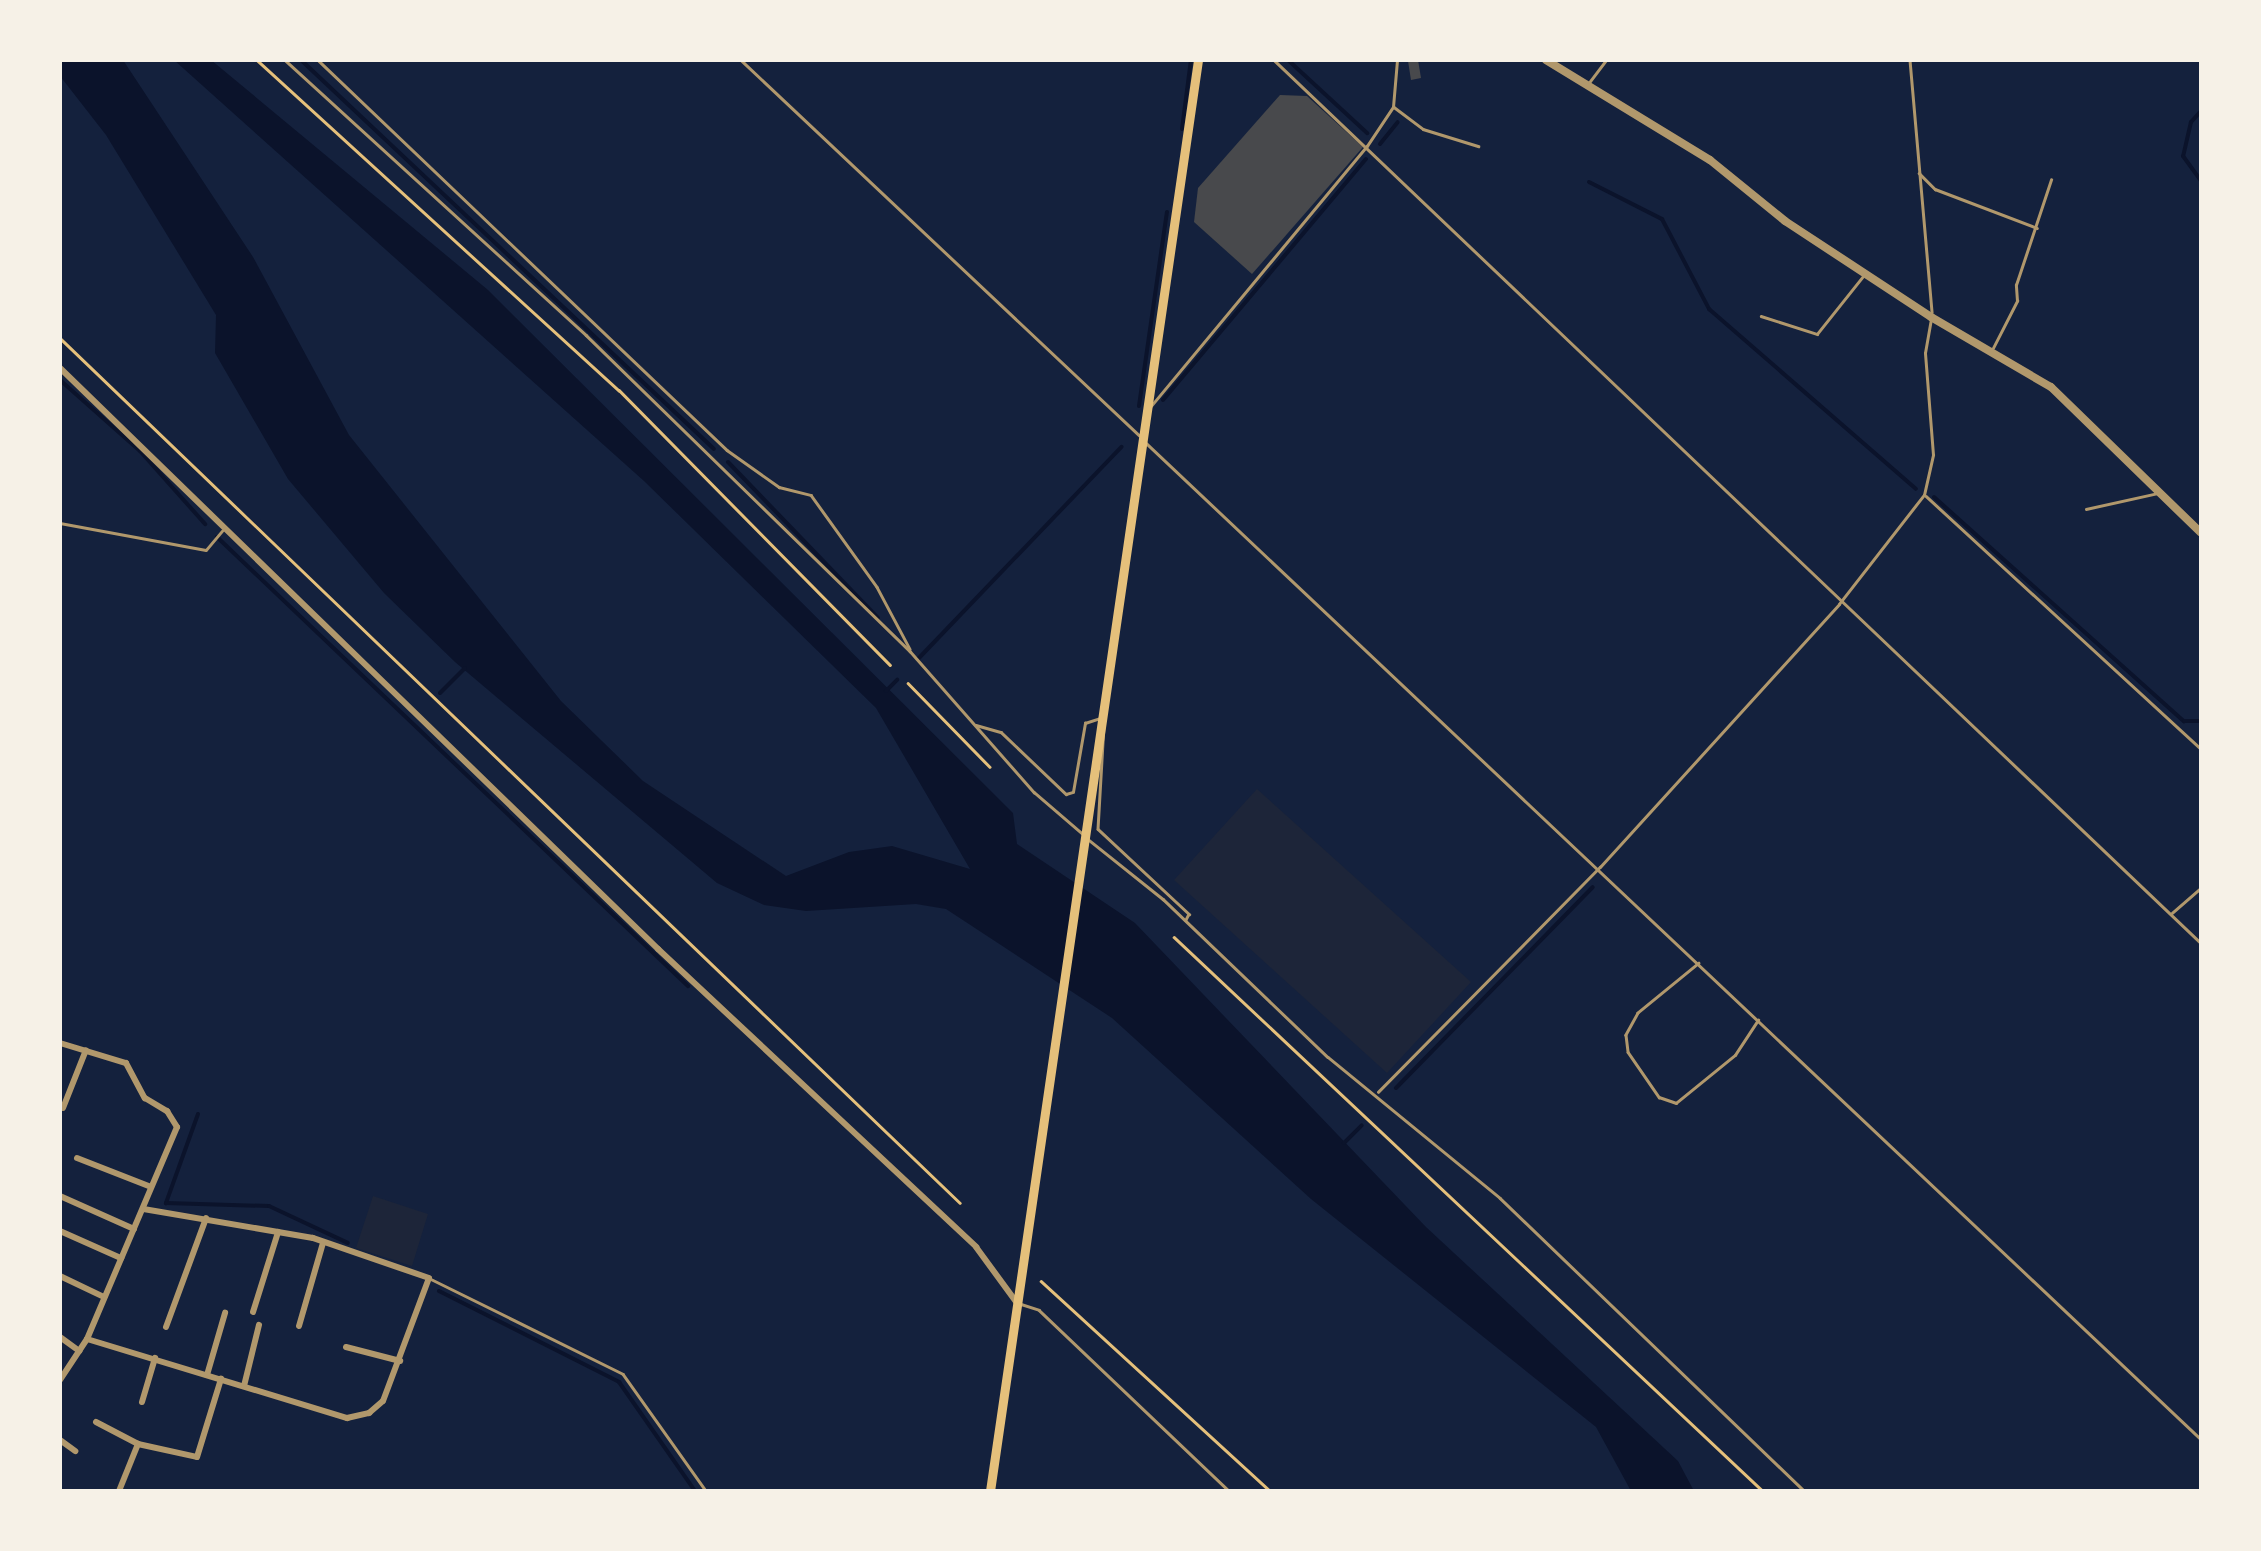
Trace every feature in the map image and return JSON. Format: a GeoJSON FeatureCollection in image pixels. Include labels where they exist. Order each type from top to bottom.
{"type":"FeatureCollection","features":[{"type":"Feature","properties":{"kind":"main road"},"geometry":{"type":"LineString","coordinates":[[990,1491],[1098,715],[1198,60]]}},
{"type":"Feature","properties":{"kind":"street"},"geometry":{"type":"LineString","coordinates":[[1546,60],[1710,160],[1865,274],[1931,317],[1992,348],[2051,387],[2201,533]]}},
{"type":"Feature","properties":{"kind":"street"},"geometry":{"type":"LineString","coordinates":[[60,368],[976,1247],[1017,1303]]}},
{"type":"Feature","properties":{"kind":"street"},"geometry":{"type":"LineString","coordinates":[[60,1044],[126,1063],[144,1098],[176,1118],[144,1209],[87,1339],[60,1380]]}},
{"type":"Feature","properties":{"kind":"street"},"geometry":{"type":"LineString","coordinates":[[63,1108],[86,1050]]}},
{"type":"Feature","properties":{"kind":"street"},"geometry":{"type":"LineString","coordinates":[[77,1158],[151,1187]]}},
{"type":"Feature","properties":{"kind":"street"},"geometry":{"type":"LineString","coordinates":[[60,1196],[134,1229]]}},
{"type":"Feature","properties":{"kind":"street"},"geometry":{"type":"LineString","coordinates":[[87,1339],[347,1418],[369,1413],[383,1401],[430,1278],[278,1232],[144,1209]]}},
{"type":"Feature","properties":{"kind":"street"},"geometry":{"type":"LineString","coordinates":[[166,1327],[206,1218]]}},
{"type":"Feature","properties":{"kind":"street"},"geometry":{"type":"LineString","coordinates":[[60,1231],[121,1258]]}},
{"type":"Feature","properties":{"kind":"street"},"geometry":{"type":"LineString","coordinates":[[253,1312],[278,1232]]}},
{"type":"Feature","properties":{"kind":"street"},"geometry":{"type":"LineString","coordinates":[[298,1326],[323,1243]]}},
{"type":"Feature","properties":{"kind":"street"},"geometry":{"type":"LineString","coordinates":[[60,1276],[104,1298]]}},
{"type":"Feature","properties":{"kind":"street"},"geometry":{"type":"LineString","coordinates":[[207,1375],[225,1314]]}},
{"type":"Feature","properties":{"kind":"street"},"geometry":{"type":"LineString","coordinates":[[244,1386],[259,1325]]}},
{"type":"Feature","properties":{"kind":"street"},"geometry":{"type":"LineString","coordinates":[[60,1337],[80,1351]]}},
{"type":"Feature","properties":{"kind":"street"},"geometry":{"type":"LineString","coordinates":[[346,1347],[400,1361]]}},
{"type":"Feature","properties":{"kind":"street"},"geometry":{"type":"LineString","coordinates":[[142,1402],[156,1358]]}},
{"type":"Feature","properties":{"kind":"street"},"geometry":{"type":"LineString","coordinates":[[96,1422],[138,1444],[197,1457],[221,1379]]}},
{"type":"Feature","properties":{"kind":"street"},"geometry":{"type":"LineString","coordinates":[[60,1440],[74,1451]]}},
{"type":"Feature","properties":{"kind":"street"},"geometry":{"type":"LineString","coordinates":[[118,1491],[138,1444]]}},
{"type":"Feature","properties":{"kind":"lane"},"geometry":{"type":"LineString","coordinates":[[285,60],[586,334],[910,651],[1034,792],[1185,921],[1290,1024],[1500,1198],[1805,1491]]}},
{"type":"Feature","properties":{"kind":"lane"},"geometry":{"type":"LineString","coordinates":[[741,60],[1600,867],[2201,1439]]}},
{"type":"Feature","properties":{"kind":"lane"},"geometry":{"type":"LineString","coordinates":[[1274,60],[1839,604],[2201,943]]}},
{"type":"Feature","properties":{"kind":"lane"},"geometry":{"type":"LineString","coordinates":[[1144,414],[1367,146],[1393,106],[1397,60]]}},
{"type":"Feature","properties":{"kind":"lane"},"geometry":{"type":"LineString","coordinates":[[1587,86],[1606,60]]}},
{"type":"Feature","properties":{"kind":"lane"},"geometry":{"type":"LineString","coordinates":[[1377,1093],[1600,867],[1839,604],[1924,495],[1933,456],[1925,353],[1935,291],[1918,172],[1910,60]]}},
{"type":"Feature","properties":{"kind":"lane"},"geometry":{"type":"LineString","coordinates":[[321,61],[727,450],[779,486],[810,495],[878,587],[910,651]]}},
{"type":"Feature","properties":{"kind":"lane"},"geometry":{"type":"LineString","coordinates":[[1393,106],[1423,129],[1478,146]]}},
{"type":"Feature","properties":{"kind":"lane"},"geometry":{"type":"LineString","coordinates":[[1918,172],[1935,189],[2038,228]]}},
{"type":"Feature","properties":{"kind":"lane"},"geometry":{"type":"LineString","coordinates":[[1992,348],[2017,301],[2016,285],[2051,180]]}},
{"type":"Feature","properties":{"kind":"lane"},"geometry":{"type":"LineString","coordinates":[[1760,316],[1817,334],[1865,274]]}},
{"type":"Feature","properties":{"kind":"lane"},"geometry":{"type":"LineString","coordinates":[[2086,509],[2160,492]]}},
{"type":"Feature","properties":{"kind":"lane"},"geometry":{"type":"LineString","coordinates":[[1924,495],[2201,749]]}},
{"type":"Feature","properties":{"kind":"lane"},"geometry":{"type":"LineString","coordinates":[[60,523],[206,550],[224,528]]}},
{"type":"Feature","properties":{"kind":"lane"},"geometry":{"type":"LineString","coordinates":[[976,724],[1001,732],[1066,794],[1073,792],[1085,723],[1098,715],[1108,730],[1098,829],[1189,914],[1185,921]]}},
{"type":"Feature","properties":{"kind":"lane"},"geometry":{"type":"LineString","coordinates":[[2170,914],[2201,888]]}},
{"type":"Feature","properties":{"kind":"lane"},"geometry":{"type":"LineString","coordinates":[[1700,962],[1638,1012],[1626,1035],[1628,1052],[1659,1097],[1676,1102],[1735,1055],[1759,1018]]}},
{"type":"Feature","properties":{"kind":"lane"},"geometry":{"type":"LineString","coordinates":[[430,1278],[623,1374],[706,1491]]}},
{"type":"Feature","properties":{"kind":"lane"},"geometry":{"type":"LineString","coordinates":[[1017,1303],[1039,1310],[1229,1491]]}},
{"type":"Feature","properties":{"kind":"path"},"geometry":{"type":"LineString","coordinates":[[257,60],[619,390],[890,666]]}},
{"type":"Feature","properties":{"kind":"path"},"geometry":{"type":"LineString","coordinates":[[60,338],[960,1203]]}},
{"type":"Feature","properties":{"kind":"path"},"geometry":{"type":"LineString","coordinates":[[908,683],[990,767]]}},
{"type":"Feature","properties":{"kind":"path"},"geometry":{"type":"LineString","coordinates":[[1174,937],[1763,1491]]}},
{"type":"Feature","properties":{"kind":"path"},"geometry":{"type":"LineString","coordinates":[[1042,1281],[1270,1491]]}},
{"type":"Feature","properties":{"kind":"shaded area"},"geometry":{"type":"Polygon","coordinates":[[[60,60],[123,60],[253,257],[349,435],[561,701],[643,781],[786,876],[849,852],[892,846],[970,869],[876,708],[644,481],[174,60],[211,60],[488,290],[1013,813],[1017,844],[1135,923],[1426,1227],[1678,1461],[1694,1491],[1631,1491],[1596,1427],[1311,1199],[1112,1018],[946,909],[916,904],[806,911],[764,905],[717,883],[455,662],[384,593],[288,479],[215,353],[216,315],[106,135],[60,76],[60,60]]]}},
{"type":"Feature","properties":{"kind":"shaded area"},"geometry":{"type":"Polygon","coordinates":[[[1257,789],[1471,982],[1387,1073],[1174,880],[1257,789]]]}},
{"type":"Feature","properties":{"kind":"shaded area"},"geometry":{"type":"Polygon","coordinates":[[[373,1196],[428,1214],[412,1266],[356,1248],[373,1196]]]}},
{"type":"Feature","properties":{"kind":"building"},"geometry":{"type":"Polygon","coordinates":[[[1418,60],[1421,78],[1411,80],[1408,61],[1418,60]]]}},
{"type":"Feature","properties":{"kind":"building"},"geometry":{"type":"Polygon","coordinates":[[[1280,95],[1307,96],[1363,147],[1252,274],[1194,222],[1198,188],[1280,95]]]}},
{"type":"Feature","properties":{"kind":"waterway"},"geometry":{"type":"LineString","coordinates":[[301,60],[714,449]]}},
{"type":"Feature","properties":{"kind":"waterway"},"geometry":{"type":"LineString","coordinates":[[1182,129],[1191,60]]}},
{"type":"Feature","properties":{"kind":"waterway"},"geometry":{"type":"LineString","coordinates":[[1288,60],[1367,133]]}},
{"type":"Feature","properties":{"kind":"waterway"},"geometry":{"type":"LineString","coordinates":[[2201,111],[2191,122],[2183,156],[2201,181]]}},
{"type":"Feature","properties":{"kind":"waterway"},"geometry":{"type":"LineString","coordinates":[[1380,144],[1398,122]]}},
{"type":"Feature","properties":{"kind":"waterway"},"geometry":{"type":"LineString","coordinates":[[1163,400],[1366,159]]}},
{"type":"Feature","properties":{"kind":"waterway"},"geometry":{"type":"LineString","coordinates":[[1589,182],[1662,219],[1709,309],[1916,489]]}},
{"type":"Feature","properties":{"kind":"waterway"},"geometry":{"type":"LineString","coordinates":[[1139,406],[1167,212]]}},
{"type":"Feature","properties":{"kind":"waterway"},"geometry":{"type":"LineString","coordinates":[[60,380],[140,451],[205,524]]}},
{"type":"Feature","properties":{"kind":"waterway"},"geometry":{"type":"LineString","coordinates":[[918,659],[1121,447]]}},
{"type":"Feature","properties":{"kind":"waterway"},"geometry":{"type":"LineString","coordinates":[[728,462],[878,618]]}},
{"type":"Feature","properties":{"kind":"waterway"},"geometry":{"type":"LineString","coordinates":[[1934,497],[2184,721],[2201,721]]}},
{"type":"Feature","properties":{"kind":"waterway"},"geometry":{"type":"LineString","coordinates":[[217,537],[688,986]]}},
{"type":"Feature","properties":{"kind":"waterway"},"geometry":{"type":"LineString","coordinates":[[440,693],[465,668]]}},
{"type":"Feature","properties":{"kind":"waterway"},"geometry":{"type":"LineString","coordinates":[[886,691],[897,680]]}},
{"type":"Feature","properties":{"kind":"waterway"},"geometry":{"type":"LineString","coordinates":[[1396,1088],[1593,887]]}},
{"type":"Feature","properties":{"kind":"waterway"},"geometry":{"type":"LineString","coordinates":[[198,1114],[166,1203],[269,1206],[348,1243]]}},
{"type":"Feature","properties":{"kind":"waterway"},"geometry":{"type":"LineString","coordinates":[[1344,1143],[1362,1125]]}},
{"type":"Feature","properties":{"kind":"waterway"},"geometry":{"type":"LineString","coordinates":[[439,1291],[619,1382],[695,1491]]}}]}
